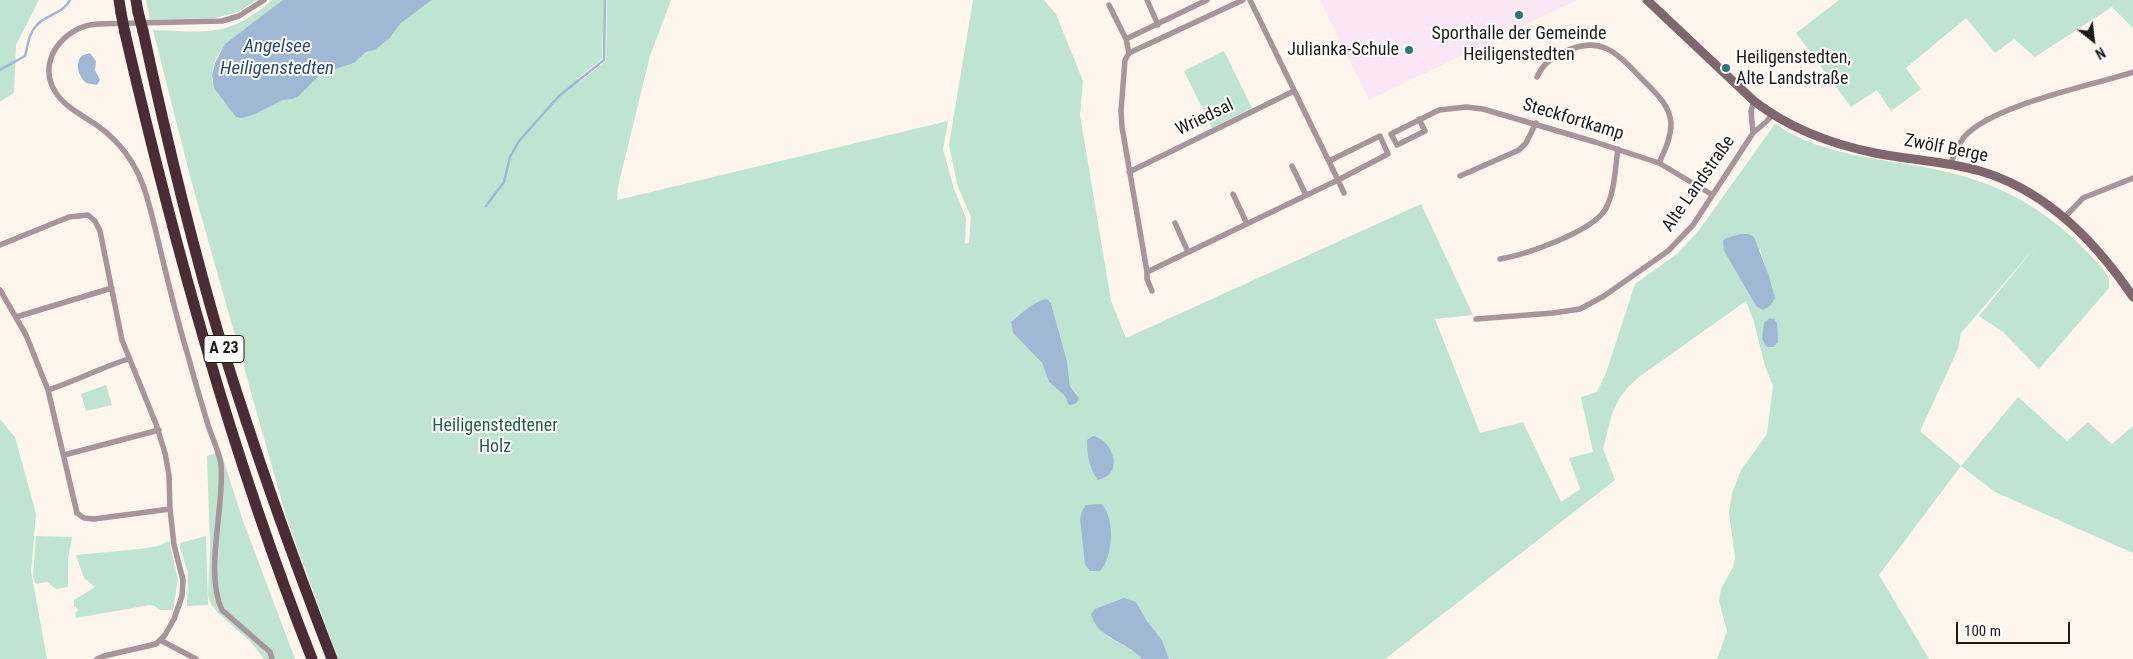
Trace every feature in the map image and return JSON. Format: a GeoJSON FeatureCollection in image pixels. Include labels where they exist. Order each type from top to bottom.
{"type":"FeatureCollection","features":[{"type":"Feature","properties":{"kind":"highway","name":"A 23"},"geometry":{"type":"LineString","coordinates":[[119,0],[125,33],[171,223],[207,349],[250,488],[290,603],[312,659]]}},
{"type":"Feature","properties":{"kind":"highway","name":"A 23"},"geometry":{"type":"LineString","coordinates":[[137,6],[186,218],[222,345],[263,474],[332,659]]}},
{"type":"Feature","properties":{"kind":"street"},"geometry":{"type":"LineString","coordinates":[[264,0],[239,16],[222,21],[90,24],[71,32],[58,45],[50,65],[52,83],[57,94],[66,104],[120,144],[140,175],[182,337],[221,465],[215,584],[220,604],[227,614],[270,652],[272,659]]}},
{"type":"Feature","properties":{"kind":"street"},"geometry":{"type":"LineString","coordinates":[[1147,0],[1158,24]]}},
{"type":"Feature","properties":{"kind":"street"},"geometry":{"type":"LineString","coordinates":[[1126,39],[1207,0]]}},
{"type":"Feature","properties":{"kind":"street"},"geometry":{"type":"LineString","coordinates":[[1152,291],[1147,279],[1121,116],[1125,60],[1129,53],[1243,0]]}},
{"type":"Feature","properties":{"kind":"street"},"geometry":{"type":"LineString","coordinates":[[1250,0],[1344,193]]}},
{"type":"Feature","properties":{"kind":"street","name":"Zwölf Berge"},"geometry":{"type":"LineString","coordinates":[[1647,0],[1754,101],[1772,115],[1810,134],[1846,146],[1981,171],[2007,181],[2033,195],[2064,218],[2099,253],[2133,297]]}},
{"type":"Feature","properties":{"kind":"street"},"geometry":{"type":"LineString","coordinates":[[1109,5],[1126,39],[1129,53]]}},
{"type":"Feature","properties":{"kind":"street"},"geometry":{"type":"LineString","coordinates":[[1537,77],[1542,67],[1552,58],[1576,46],[1590,44],[1604,47],[1618,54],[1666,107],[1671,121],[1670,137],[1659,163]]}},
{"type":"Feature","properties":{"kind":"street"},"geometry":{"type":"LineString","coordinates":[[1950,165],[1955,151],[1965,136],[1996,116],[2023,104],[2133,72]]}},
{"type":"Feature","properties":{"kind":"street","name":"Wriedsal"},"geometry":{"type":"LineString","coordinates":[[1129,172],[1294,91]]}},
{"type":"Feature","properties":{"kind":"street","name":"Alte Landstraße"},"geometry":{"type":"LineString","coordinates":[[1753,133],[1750,111],[1754,101]]}},
{"type":"Feature","properties":{"kind":"street","name":"Steckfortkamp"},"geometry":{"type":"LineString","coordinates":[[1419,119],[1425,131],[1397,145],[1391,134],[1419,119],[1439,110],[1466,107],[1491,111],[1536,124],[1659,163],[1711,194]]}},
{"type":"Feature","properties":{"kind":"street","name":"Alte Landstraße"},"geometry":{"type":"LineString","coordinates":[[1476,319],[1580,309],[1604,296],[1668,251],[1693,225],[1711,194],[1753,133],[1772,115]]}},
{"type":"Feature","properties":{"kind":"street"},"geometry":{"type":"LineString","coordinates":[[1460,176],[1519,150],[1526,143],[1536,124]]}},
{"type":"Feature","properties":{"kind":"street"},"geometry":{"type":"LineString","coordinates":[[1147,272],[1388,154],[1380,136],[1329,161]]}},
{"type":"Feature","properties":{"kind":"street"},"geometry":{"type":"LineString","coordinates":[[1500,259],[1524,254],[1557,240],[1586,227],[1599,217],[1609,199],[1618,149]]}},
{"type":"Feature","properties":{"kind":"street"},"geometry":{"type":"LineString","coordinates":[[1292,166],[1306,195]]}},
{"type":"Feature","properties":{"kind":"street"},"geometry":{"type":"LineString","coordinates":[[2064,218],[2083,198],[2133,178]]}},
{"type":"Feature","properties":{"kind":"street"},"geometry":{"type":"LineString","coordinates":[[1233,194],[1247,224]]}},
{"type":"Feature","properties":{"kind":"street"},"geometry":{"type":"LineString","coordinates":[[0,245],[69,217],[88,215],[95,221],[99,228],[122,340],[158,430],[168,468],[174,544],[182,572],[183,586],[174,619],[160,640],[146,647],[97,659]]}},
{"type":"Feature","properties":{"kind":"street"},"geometry":{"type":"LineString","coordinates":[[1175,223],[1188,252]]}},
{"type":"Feature","properties":{"kind":"street"},"geometry":{"type":"LineString","coordinates":[[16,317],[112,288]]}},
{"type":"Feature","properties":{"kind":"street"},"geometry":{"type":"LineString","coordinates":[[0,290],[33,352],[48,390],[76,511],[82,517],[94,519],[170,509]]}},
{"type":"Feature","properties":{"kind":"street"},"geometry":{"type":"LineString","coordinates":[[48,390],[72,383],[102,367],[128,359]]}},
{"type":"Feature","properties":{"kind":"street"},"geometry":{"type":"LineString","coordinates":[[64,455],[158,430]]}},
{"type":"Feature","properties":{"kind":"street"},"geometry":{"type":"LineString","coordinates":[[160,640],[196,659]]}},
{"type":"Feature","properties":{"kind":"shaded area","name":"Julianka-Schule"},"geometry":{"type":"Polygon","coordinates":[[[1320,0],[1577,0],[1369,100],[1320,0]]]}},
{"type":"Feature","properties":{"kind":"green space"},"geometry":{"type":"Polygon","coordinates":[[[0,0],[39,0],[16,45],[14,93],[0,102],[0,0]]]}},
{"type":"Feature","properties":{"kind":"green space"},"geometry":{"type":"Polygon","coordinates":[[[146,0],[257,0],[238,12],[215,18],[150,20],[146,0]]]}},
{"type":"Feature","properties":{"kind":"green space","name":"Heiligenstedtener Holz"},"geometry":{"type":"Polygon","coordinates":[[[272,0],[283,0],[224,47],[215,61],[212,81],[263,109],[283,100],[299,96],[321,74],[354,63],[366,52],[375,50],[390,38],[401,23],[432,0],[604,0],[602,59],[577,79],[580,82],[606,61],[607,0],[671,0],[650,56],[618,186],[617,200],[948,121],[943,149],[954,189],[966,218],[965,244],[969,243],[971,217],[958,187],[949,145],[973,0],[1044,0],[1056,14],[1083,81],[1080,115],[1111,301],[1126,338],[1421,204],[1473,315],[1435,319],[1480,433],[1523,422],[1561,502],[1580,489],[1569,458],[1593,452],[1581,397],[1597,392],[1606,373],[1635,284],[1677,254],[1697,233],[1775,124],[1794,135],[1833,150],[1959,175],[2012,195],[2044,215],[2075,240],[2106,273],[2109,280],[2109,288],[2039,369],[2003,332],[1979,316],[2036,246],[1961,333],[1958,349],[1920,431],[1961,466],[1879,575],[1929,659],[1717,659],[1727,631],[1719,601],[1721,589],[1733,567],[1735,558],[1729,513],[1732,493],[1741,470],[1767,434],[1773,386],[1765,366],[1754,322],[1746,301],[1639,377],[1619,399],[1612,414],[1603,449],[1615,480],[1385,659],[1169,659],[1162,640],[1147,621],[1136,602],[1102,632],[1133,650],[1142,659],[338,659],[286,516],[191,180],[153,30],[188,32],[216,30],[243,21],[272,0]],[[1760,250],[1724,251],[1756,306],[1773,290],[1760,250]],[[1047,299],[1013,333],[1042,363],[1049,382],[1065,396],[1069,404],[1077,394],[1070,386],[1067,361],[1051,303],[1047,299]]]}},
{"type":"Feature","properties":{"kind":"green space"},"geometry":{"type":"Polygon","coordinates":[[[1839,0],[2133,0],[2133,28],[2112,7],[2035,57],[2014,39],[1995,53],[1966,18],[1906,68],[1921,89],[1891,111],[1877,90],[1851,107],[1796,33],[1839,0]]]}},
{"type":"Feature","properties":{"kind":"green space"},"geometry":{"type":"Polygon","coordinates":[[[1224,51],[1252,108],[1212,128],[1184,71],[1224,51]]]}},
{"type":"Feature","properties":{"kind":"green space"},"geometry":{"type":"Polygon","coordinates":[[[106,385],[112,405],[86,411],[81,394],[106,385]]]}},
{"type":"Feature","properties":{"kind":"green space"},"geometry":{"type":"Polygon","coordinates":[[[2018,397],[2067,441],[2088,422],[2112,444],[2133,426],[2133,553],[1995,492],[1961,466],[2018,397]]]}},
{"type":"Feature","properties":{"kind":"green space"},"geometry":{"type":"Polygon","coordinates":[[[0,419],[15,437],[36,514],[31,572],[47,659],[0,659],[0,419]]]}},
{"type":"Feature","properties":{"kind":"green space"},"geometry":{"type":"Polygon","coordinates":[[[221,452],[242,518],[295,659],[264,659],[250,641],[218,613],[211,604],[208,595],[210,547],[207,456],[221,452]]]}},
{"type":"Feature","properties":{"kind":"green space"},"geometry":{"type":"Polygon","coordinates":[[[36,536],[72,537],[68,559],[68,587],[56,589],[47,582],[36,584],[33,577],[36,536]]]}},
{"type":"Feature","properties":{"kind":"green space"},"geometry":{"type":"Polygon","coordinates":[[[206,536],[208,605],[187,606],[188,573],[180,543],[206,536]]]}},
{"type":"Feature","properties":{"kind":"green space"},"geometry":{"type":"Polygon","coordinates":[[[169,541],[178,579],[173,610],[159,610],[155,606],[150,605],[76,618],[75,613],[78,610],[74,606],[74,600],[95,587],[84,578],[76,555],[140,549],[158,546],[169,541]]]}},
{"type":"Feature","properties":{"kind":"water","name":"Angelsee Heiligenstedten"},"geometry":{"type":"Polygon","coordinates":[[[283,0],[432,0],[401,23],[390,38],[375,50],[366,52],[354,63],[321,74],[299,96],[283,100],[255,114],[242,118],[236,117],[214,88],[212,75],[215,63],[225,44],[283,0]]]}},
{"type":"Feature","properties":{"kind":"water"},"geometry":{"type":"Polygon","coordinates":[[[90,53],[96,61],[95,70],[100,80],[97,85],[86,83],[78,70],[81,56],[90,53]]]}},
{"type":"Feature","properties":{"kind":"water"},"geometry":{"type":"Polygon","coordinates":[[[1749,234],[1754,237],[1769,276],[1775,298],[1770,306],[1763,310],[1756,306],[1724,251],[1723,241],[1726,238],[1749,234]]]}},
{"type":"Feature","properties":{"kind":"water"},"geometry":{"type":"Polygon","coordinates":[[[1047,299],[1051,303],[1067,361],[1070,386],[1079,398],[1073,405],[1069,405],[1065,396],[1049,382],[1042,363],[1013,333],[1011,322],[1033,305],[1047,299]]]}},
{"type":"Feature","properties":{"kind":"water"},"geometry":{"type":"Polygon","coordinates":[[[1770,318],[1774,319],[1777,323],[1778,342],[1773,347],[1767,347],[1762,339],[1764,323],[1770,318]]]}},
{"type":"Feature","properties":{"kind":"water"},"geometry":{"type":"Polygon","coordinates":[[[1093,436],[1106,443],[1113,457],[1114,464],[1112,471],[1107,477],[1098,480],[1089,461],[1087,451],[1087,440],[1093,436]]]}},
{"type":"Feature","properties":{"kind":"water"},"geometry":{"type":"Polygon","coordinates":[[[1101,504],[1106,510],[1111,527],[1110,548],[1108,557],[1100,571],[1090,571],[1085,564],[1080,519],[1086,505],[1101,504]]]}},
{"type":"Feature","properties":{"kind":"water"},"geometry":{"type":"Polygon","coordinates":[[[1124,598],[1136,602],[1147,621],[1162,640],[1169,659],[1142,659],[1129,648],[1099,629],[1091,614],[1095,609],[1124,598]]]}},
{"type":"Feature","properties":{"kind":"waterway"},"geometry":{"type":"LineString","coordinates":[[0,70],[25,56],[33,29],[44,19],[63,8],[70,0]]}},
{"type":"Feature","properties":{"kind":"waterway"},"geometry":{"type":"LineString","coordinates":[[486,206],[504,182],[510,157],[519,141],[559,96],[604,60],[605,0]]}},
{"type":"Feature","properties":{"kind":"place","name":"Sporthalle der Gemeinde Heiligenstedten"},"geometry":{"type":"Point","coordinates":[1519,15]}},
{"type":"Feature","properties":{"kind":"place","name":"Julianka-Schule"},"geometry":{"type":"Point","coordinates":[1409,50]}},
{"type":"Feature","properties":{"kind":"place","name":"Heiligenstedten, Alte Landstraße"},"geometry":{"type":"Point","coordinates":[1726,68]}}]}
